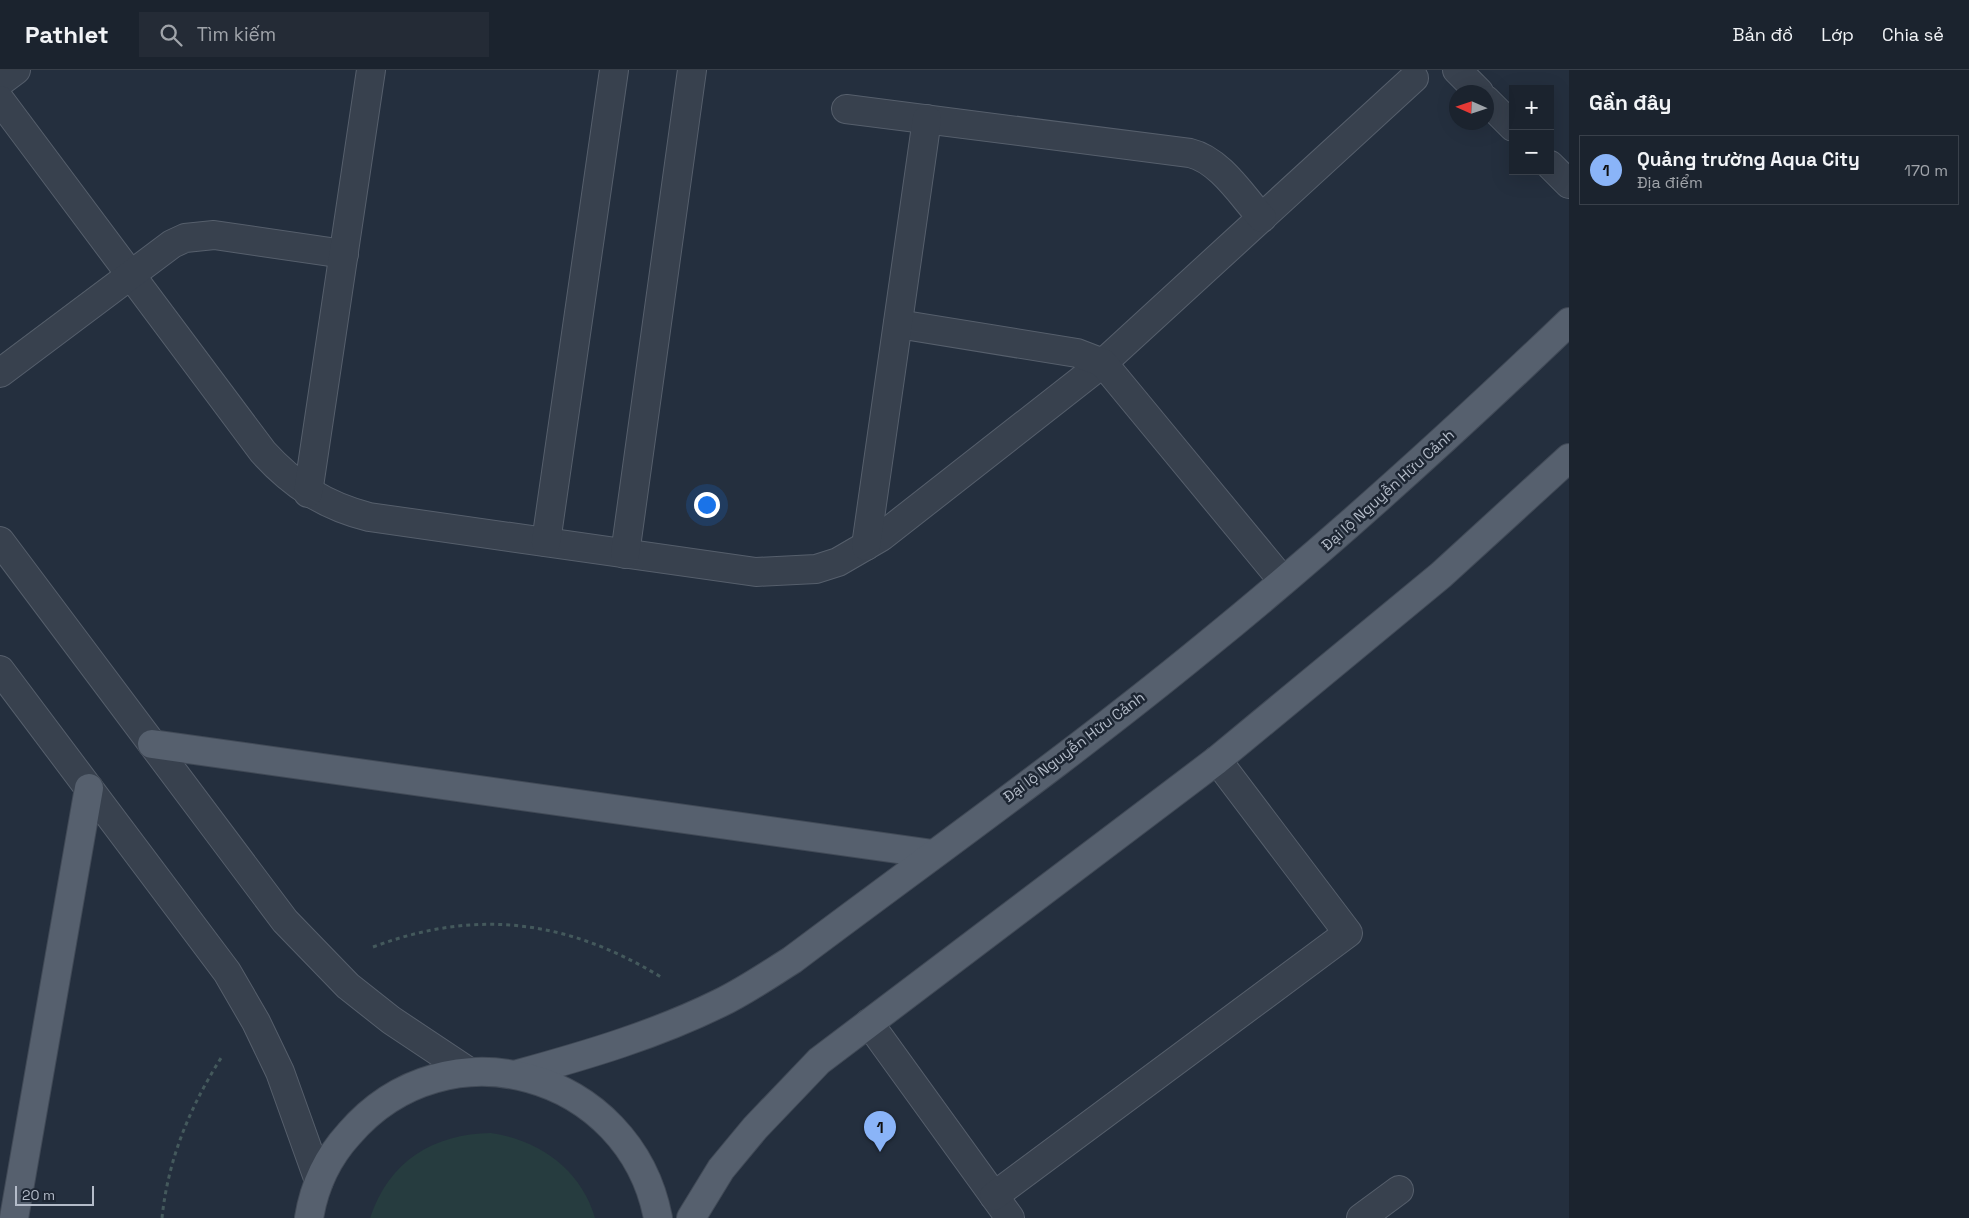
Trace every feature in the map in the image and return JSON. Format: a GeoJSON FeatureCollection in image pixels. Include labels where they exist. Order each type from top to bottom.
{"type":"FeatureCollection","features":[{"type":"Feature","properties":{"kind":"main road","name":"Đại lộ Nguyễn Hữu Cảnh"},"geometry":{"type":"LineString","coordinates":[[518,1074],[596,1052],[650,1034],[722,1003],[792,960],[1202,649],[1336,537],[1464,422],[1569,322]]}},
{"type":"Feature","properties":{"kind":"main road"},"geometry":{"type":"LineString","coordinates":[[691,1218],[721,1169],[785,1094],[819,1061],[1217,760],[1434,581],[1569,458]]}},
{"type":"Feature","properties":{"kind":"main road"},"geometry":{"type":"LineString","coordinates":[[152,744],[933,854]]}},
{"type":"Feature","properties":{"kind":"main road"},"geometry":{"type":"LineString","coordinates":[[14,1218],[90,788]]}},
{"type":"Feature","properties":{"kind":"main road"},"geometry":{"type":"LineString","coordinates":[[309,1218],[319,1181],[344,1139],[379,1105],[422,1082],[437,1077],[469,1072],[518,1074],[549,1084],[578,1098],[615,1130],[642,1170],[654,1200],[658,1218]]}},
{"type":"Feature","properties":{"kind":"street"},"geometry":{"type":"LineString","coordinates":[[0,82],[16,70]]}},
{"type":"Feature","properties":{"kind":"street"},"geometry":{"type":"LineString","coordinates":[[308,493],[371,70]]}},
{"type":"Feature","properties":{"kind":"street"},"geometry":{"type":"LineString","coordinates":[[546,542],[614,70]]}},
{"type":"Feature","properties":{"kind":"street"},"geometry":{"type":"LineString","coordinates":[[625,554],[692,70]]}},
{"type":"Feature","properties":{"kind":"street"},"geometry":{"type":"LineString","coordinates":[[1457,70],[1472,85]]}},
{"type":"Feature","properties":{"kind":"street"},"geometry":{"type":"LineString","coordinates":[[0,100],[263,452],[281,472],[308,493],[345,511],[369,518],[756,572],[776,572],[816,569],[838,562],[866,546],[1103,363],[1414,78]]}},
{"type":"Feature","properties":{"kind":"street"},"geometry":{"type":"LineString","coordinates":[[1494,108],[1509,123]]}},
{"type":"Feature","properties":{"kind":"street"},"geometry":{"type":"LineString","coordinates":[[846,109],[1181,150],[1198,155],[1214,165],[1262,218]]}},
{"type":"Feature","properties":{"kind":"street"},"geometry":{"type":"LineString","coordinates":[[866,546],[927,119]]}},
{"type":"Feature","properties":{"kind":"street"},"geometry":{"type":"LineString","coordinates":[[1554,169],[1569,184]]}},
{"type":"Feature","properties":{"kind":"street"},"geometry":{"type":"LineString","coordinates":[[0,373],[172,244],[185,238],[198,235],[214,235],[344,254]]}},
{"type":"Feature","properties":{"kind":"street"},"geometry":{"type":"LineString","coordinates":[[898,324],[1077,353],[1103,363],[1283,582]]}},
{"type":"Feature","properties":{"kind":"street"},"geometry":{"type":"LineString","coordinates":[[0,540],[262,892],[312,951],[348,986],[391,1020],[469,1072]]}},
{"type":"Feature","properties":{"kind":"street"},"geometry":{"type":"LineString","coordinates":[[0,670],[227,972],[256,1022],[280,1072],[319,1181]]}},
{"type":"Feature","properties":{"kind":"street"},"geometry":{"type":"LineString","coordinates":[[994,1196],[1348,933],[1217,760]]}},
{"type":"Feature","properties":{"kind":"street"},"geometry":{"type":"LineString","coordinates":[[869,1023],[1010,1218]]}},
{"type":"Feature","properties":{"kind":"street"},"geometry":{"type":"LineString","coordinates":[[1361,1218],[1399,1190]]}},
{"type":"Feature","properties":{"kind":"path"},"geometry":{"type":"LineString","coordinates":[[373,947],[411,934],[453,925],[517,924],[550,930],[590,941],[625,956],[661,977]]}},
{"type":"Feature","properties":{"kind":"path"},"geometry":{"type":"LineString","coordinates":[[162,1218],[170,1171],[178,1141],[202,1088],[221,1058]]}},
{"type":"Feature","properties":{"kind":"green space"},"geometry":{"type":"Polygon","coordinates":[[[491,1133],[526,1142],[556,1160],[580,1185],[589,1201],[595,1218],[370,1218],[378,1198],[389,1181],[401,1166],[416,1154],[432,1145],[450,1139],[491,1133]]]}},
{"type":"Feature","properties":{"kind":"place","name":"Quảng trường Aqua City"},"geometry":{"type":"Point","coordinates":[880,1152]}}]}
